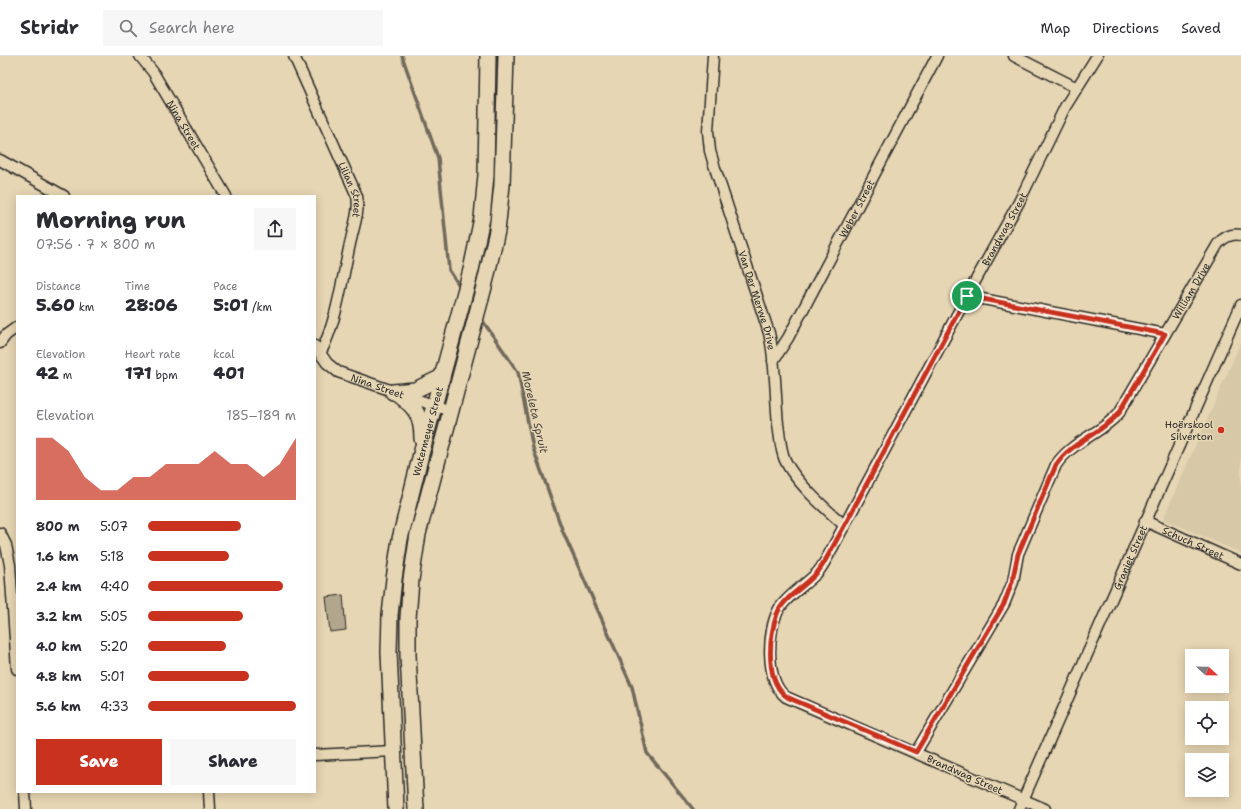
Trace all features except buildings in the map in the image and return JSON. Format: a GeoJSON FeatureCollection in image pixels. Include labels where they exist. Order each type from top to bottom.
{"type":"FeatureCollection","features":[{"type":"Feature","properties":{"kind":"main road","name":"Watermeyer Street"},"geometry":{"type":"LineString","coordinates":[[396,809],[389,652],[390,615],[400,539],[421,454],[471,270],[482,218],[486,175],[488,56]]}},
{"type":"Feature","properties":{"kind":"main road","name":"Watermeyer Street"},"geometry":{"type":"LineString","coordinates":[[416,809],[408,655],[408,618],[418,534],[484,287],[497,231],[502,185],[506,56]]}},
{"type":"Feature","properties":{"kind":"main road"},"geometry":{"type":"LineString","coordinates":[[395,393],[415,390],[442,377]]}},
{"type":"Feature","properties":{"kind":"main road"},"geometry":{"type":"LineString","coordinates":[[395,393],[414,408],[419,418],[422,428],[421,454]]}},
{"type":"Feature","properties":{"kind":"street","name":"Nina Street"},"geometry":{"type":"LineString","coordinates":[[140,56],[153,72],[225,195]]}},
{"type":"Feature","properties":{"kind":"street","name":"Lilian Street"},"geometry":{"type":"LineString","coordinates":[[294,56],[358,200],[334,317],[329,333],[318,350]]}},
{"type":"Feature","properties":{"kind":"street","name":"Van Der Merwe Drive"},"geometry":{"type":"LineString","coordinates":[[713,56],[708,131],[710,151],[766,318],[772,346],[780,442],[785,461],[797,478],[845,526]]}},
{"type":"Feature","properties":{"kind":"street","name":"Weber Street"},"geometry":{"type":"LineString","coordinates":[[773,361],[809,298],[937,56]]}},
{"type":"Feature","properties":{"kind":"street"},"geometry":{"type":"LineString","coordinates":[[1014,56],[1077,88]]}},
{"type":"Feature","properties":{"kind":"street","name":"Brandwag Street"},"geometry":{"type":"LineString","coordinates":[[1045,809],[1021,804],[916,752],[789,698],[783,694],[774,679],[770,654],[772,632],[778,611],[821,568],[1019,202],[1062,112],[1097,56]]}},
{"type":"Feature","properties":{"kind":"street"},"geometry":{"type":"LineString","coordinates":[[0,160],[62,195]]}},
{"type":"Feature","properties":{"kind":"street","name":"William Drive"},"geometry":{"type":"LineString","coordinates":[[916,752],[1004,604],[1012,582],[1018,554],[1056,465],[1064,454],[1110,423],[1119,413],[1218,244],[1226,237],[1241,235]]}},
{"type":"Feature","properties":{"kind":"street"},"geometry":{"type":"LineString","coordinates":[[967,296],[1165,334]]}},
{"type":"Feature","properties":{"kind":"street","name":"Graniet Street"},"geometry":{"type":"LineString","coordinates":[[1021,804],[1241,305]]}},
{"type":"Feature","properties":{"kind":"street"},"geometry":{"type":"LineString","coordinates":[[0,343],[6,335],[16,328]]}},
{"type":"Feature","properties":{"kind":"street","name":"Nina Street"},"geometry":{"type":"LineString","coordinates":[[318,350],[327,363],[338,372],[450,411]]}},
{"type":"Feature","properties":{"kind":"street","name":"Schuch Street"},"geometry":{"type":"LineString","coordinates":[[1145,521],[1241,564]]}},
{"type":"Feature","properties":{"kind":"street"},"geometry":{"type":"LineString","coordinates":[[0,533],[6,545],[9,559],[16,655]]}},
{"type":"Feature","properties":{"kind":"street"},"geometry":{"type":"LineString","coordinates":[[316,755],[393,751]]}},
{"type":"Feature","properties":{"kind":"street"},"geometry":{"type":"LineString","coordinates":[[24,793],[26,809]]}},
{"type":"Feature","properties":{"kind":"street"},"geometry":{"type":"LineString","coordinates":[[209,793],[210,809]]}},
{"type":"Feature","properties":{"kind":"shaded area","name":"Hoërskool Silverton"},"geometry":{"type":"Polygon","coordinates":[[[1241,342],[1241,553],[1163,519],[1241,342]]]}},
{"type":"Feature","properties":{"kind":"waterway","name":"Moreleta Spruit"},"geometry":{"type":"LineString","coordinates":[[402,56],[438,158],[449,270],[461,288]]}},
{"type":"Feature","properties":{"kind":"waterway","name":"Moreleta Spruit"},"geometry":{"type":"LineString","coordinates":[[480,317],[518,372],[533,448],[563,532],[632,687],[647,753],[693,809]]}},
{"type":"Feature","properties":{"kind":"place","name":"Hoërskool Silverton"},"geometry":{"type":"Point","coordinates":[1221,430]}},
{"type":"Feature","properties":{"kind":"route"},"geometry":{"type":"LineString","coordinates":[[967,296],[1165,334],[1119,413],[1110,423],[1064,454],[1053,470],[1018,554],[1010,590],[1004,604],[916,752],[789,698],[783,694],[776,684],[771,665],[770,654],[772,632],[780,608],[821,568],[845,526],[967,296]]}}]}
